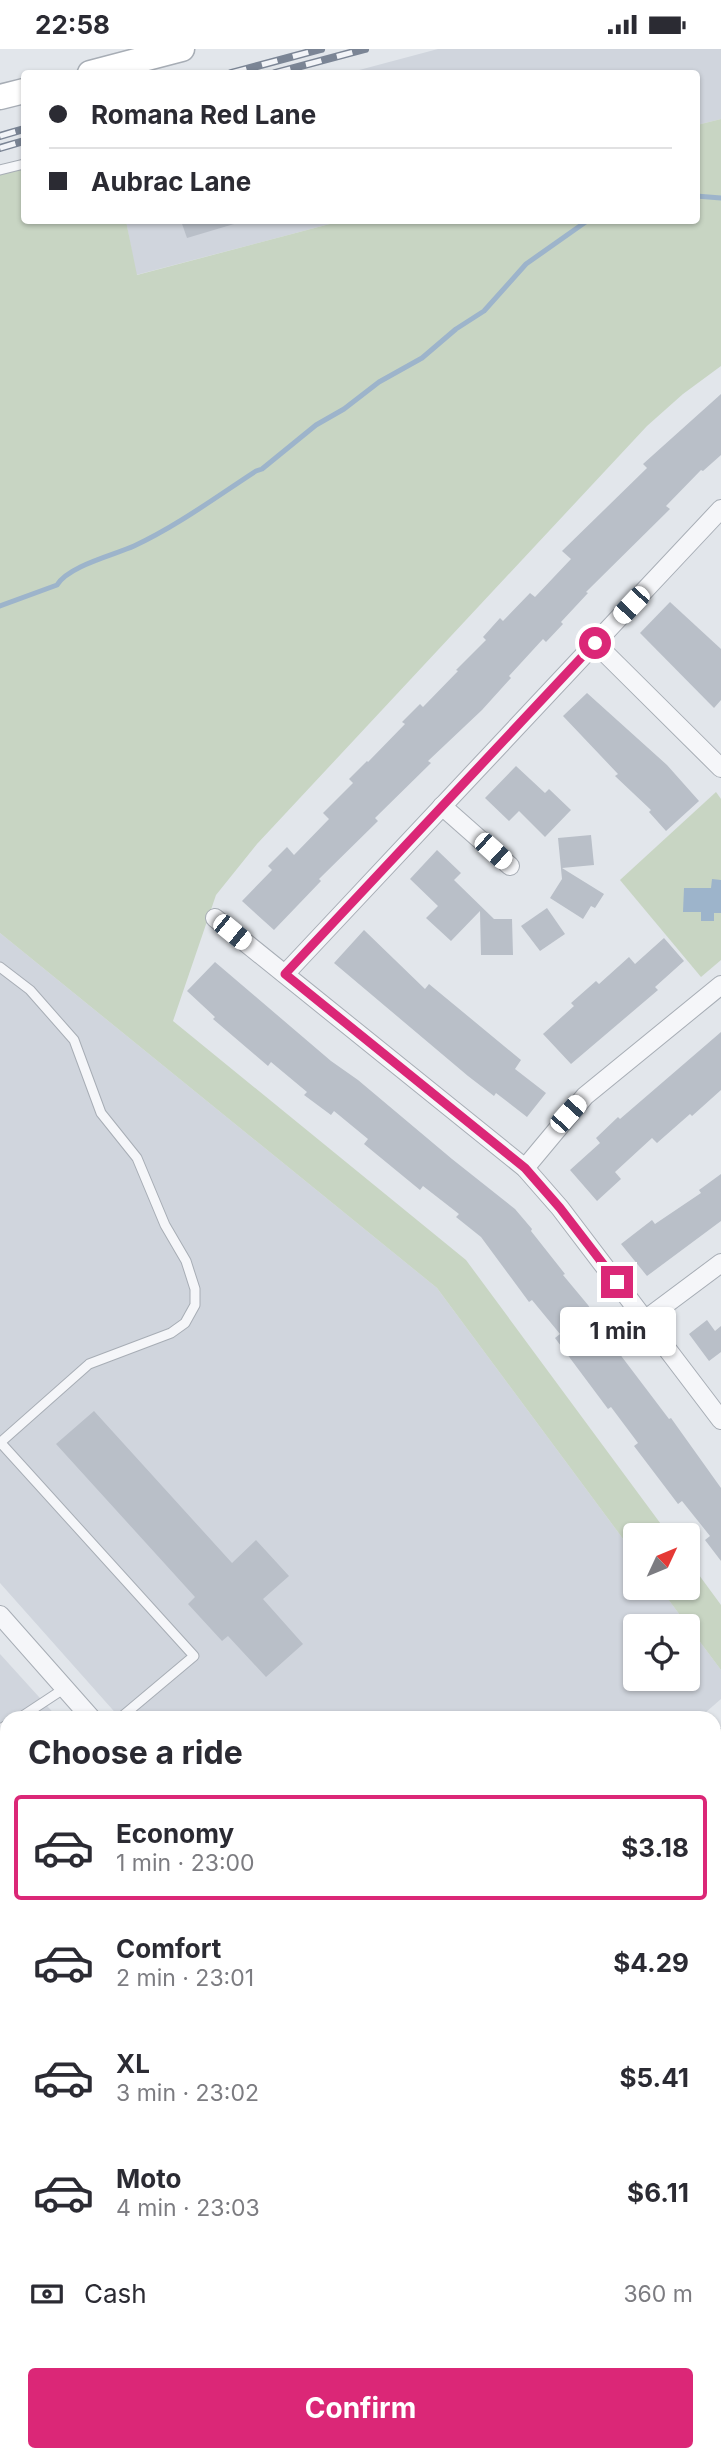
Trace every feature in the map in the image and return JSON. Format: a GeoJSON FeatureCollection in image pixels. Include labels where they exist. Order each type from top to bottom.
{"type":"FeatureCollection","features":[{"type":"Feature","properties":{"kind":"street"},"geometry":{"type":"LineString","coordinates":[[100,70],[167,51]]}},
{"type":"Feature","properties":{"kind":"street"},"geometry":{"type":"LineString","coordinates":[[0,97],[21,92]]}},
{"type":"Feature","properties":{"kind":"street"},"geometry":{"type":"LineString","coordinates":[[285,974],[721,509]]}},
{"type":"Feature","properties":{"kind":"street"},"geometry":{"type":"LineString","coordinates":[[595,643],[721,768]]}},
{"type":"Feature","properties":{"kind":"street"},"geometry":{"type":"LineString","coordinates":[[442,806],[510,866]]}},
{"type":"Feature","properties":{"kind":"street"},"geometry":{"type":"LineString","coordinates":[[215,918],[525,1168],[560,1208],[721,1420]]}},
{"type":"Feature","properties":{"kind":"street"},"geometry":{"type":"LineString","coordinates":[[525,1168],[585,1096],[721,985]]}},
{"type":"Feature","properties":{"kind":"street"},"geometry":{"type":"LineString","coordinates":[[646,1319],[721,1263]]}},
{"type":"Feature","properties":{"kind":"street"},"geometry":{"type":"LineString","coordinates":[[0,1615],[85,1711]]}},
{"type":"Feature","properties":{"kind":"lane"},"geometry":{"type":"LineString","coordinates":[[0,170],[21,165]]}},
{"type":"Feature","properties":{"kind":"lane"},"geometry":{"type":"LineString","coordinates":[[0,967],[30,990],[74,1039],[101,1113],[137,1158],[165,1226],[186,1261],[195,1289],[195,1305],[185,1323],[171,1333],[89,1364],[0,1442],[194,1657],[129,1711]]}},
{"type":"Feature","properties":{"kind":"lane"},"geometry":{"type":"LineString","coordinates":[[30,1711],[65,1688]]}},
{"type":"Feature","properties":{"kind":"shaded area"},"geometry":{"type":"Polygon","coordinates":[[[438,49],[721,49],[721,119],[700,124],[700,70],[359,70],[438,49]]]}},
{"type":"Feature","properties":{"kind":"shaded area"},"geometry":{"type":"Polygon","coordinates":[[[127,224],[330,224],[136,275],[127,224]]]}},
{"type":"Feature","properties":{"kind":"shaded area"},"geometry":{"type":"Polygon","coordinates":[[[0,933],[437,1288],[623,1539],[623,1600],[669,1600],[679,1614],[623,1614],[623,1691],[700,1691],[700,1642],[721,1670],[721,1699],[707,1711],[114,1711],[0,1583],[0,933]]]}},
{"type":"Feature","properties":{"kind":"shaded area"},"geometry":{"type":"Polygon","coordinates":[[[0,1654],[52,1711],[0,1711],[0,1654]]]}},
{"type":"Feature","properties":{"kind":"green space"},"geometry":{"type":"Polygon","coordinates":[[[721,119],[721,366],[683,394],[647,426],[257,844],[216,895],[173,1021],[466,1260],[660,1523],[623,1523],[623,1539],[437,1288],[0,933],[0,168],[21,162],[21,224],[127,224],[137,275],[330,224],[700,224],[700,124],[721,119]]]}},
{"type":"Feature","properties":{"kind":"green space"},"geometry":{"type":"Polygon","coordinates":[[[716,792],[721,799],[721,960],[701,977],[620,880],[716,792]]]}},
{"type":"Feature","properties":{"kind":"green space"},"geometry":{"type":"Polygon","coordinates":[[[700,1576],[721,1605],[721,1670],[700,1642],[700,1614],[679,1614],[669,1600],[700,1600],[700,1576]]]}},
{"type":"Feature","properties":{"kind":"water"},"geometry":{"type":"Polygon","coordinates":[[[712,879],[721,880],[721,913],[714,913],[714,921],[701,921],[701,912],[683,912],[684,888],[711,888],[712,879]]]}},
{"type":"Feature","properties":{"kind":"building"},"geometry":{"type":"Polygon","coordinates":[[[182,224],[234,224],[187,238],[182,224]]]}},
{"type":"Feature","properties":{"kind":"building"},"geometry":{"type":"Polygon","coordinates":[[[721,394],[721,455],[701,470],[666,506],[670,509],[586,592],[588,593],[561,622],[563,624],[546,642],[543,639],[482,710],[428,761],[431,763],[375,818],[378,821],[319,879],[321,881],[274,930],[242,901],[272,870],[268,866],[287,847],[294,855],[329,819],[323,813],[353,783],[349,779],[405,724],[402,722],[420,704],[423,707],[458,671],[456,670],[486,640],[483,637],[500,618],[503,621],[530,593],[535,597],[571,559],[562,551],[647,468],[643,464],[721,394]]]}},
{"type":"Feature","properties":{"kind":"building"},"geometry":{"type":"Polygon","coordinates":[[[670,602],[721,649],[721,700],[714,708],[640,633],[670,602]]]}},
{"type":"Feature","properties":{"kind":"building"},"geometry":{"type":"Polygon","coordinates":[[[587,693],[667,765],[699,801],[666,831],[649,812],[651,810],[615,776],[618,774],[563,716],[587,693]]]}},
{"type":"Feature","properties":{"kind":"building"},"geometry":{"type":"Polygon","coordinates":[[[516,766],[545,793],[549,789],[571,810],[545,837],[519,811],[509,821],[485,798],[516,766]]]}},
{"type":"Feature","properties":{"kind":"building"},"geometry":{"type":"Polygon","coordinates":[[[591,835],[594,865],[562,868],[604,894],[595,908],[591,906],[583,919],[550,898],[562,879],[558,838],[591,835]]]}},
{"type":"Feature","properties":{"kind":"building"},"geometry":{"type":"Polygon","coordinates":[[[437,850],[461,873],[454,880],[494,919],[512,919],[513,955],[481,955],[480,911],[451,941],[426,918],[438,906],[410,879],[437,850]]]}},
{"type":"Feature","properties":{"kind":"building"},"geometry":{"type":"Polygon","coordinates":[[[547,908],[565,934],[540,951],[521,926],[547,908]]]}},
{"type":"Feature","properties":{"kind":"building"},"geometry":{"type":"Polygon","coordinates":[[[364,930],[425,989],[429,984],[521,1060],[515,1069],[546,1093],[527,1117],[468,1076],[334,963],[364,930]]]}},
{"type":"Feature","properties":{"kind":"building"},"geometry":{"type":"Polygon","coordinates":[[[664,938],[684,961],[655,987],[658,990],[571,1064],[543,1034],[574,1006],[571,1003],[596,981],[599,984],[629,957],[635,964],[664,938]]]}},
{"type":"Feature","properties":{"kind":"building"},"geometry":{"type":"Polygon","coordinates":[[[215,962],[331,1061],[358,1080],[515,1209],[721,1488],[721,1561],[705,1540],[710,1536],[682,1501],[678,1504],[634,1446],[638,1443],[611,1407],[608,1409],[555,1338],[560,1334],[532,1300],[529,1302],[481,1237],[456,1217],[459,1214],[423,1186],[420,1190],[364,1144],[368,1139],[334,1111],[331,1115],[304,1095],[307,1092],[271,1062],[268,1066],[213,1019],[215,1017],[187,991],[215,962]]]}},
{"type":"Feature","properties":{"kind":"building"},"geometry":{"type":"Polygon","coordinates":[[[721,1032],[721,1090],[657,1143],[652,1138],[615,1172],[621,1179],[597,1201],[570,1170],[600,1143],[596,1138],[618,1117],[620,1119],[721,1032]]]}},
{"type":"Feature","properties":{"kind":"building"},"geometry":{"type":"Polygon","coordinates":[[[721,1174],[721,1221],[647,1276],[621,1244],[652,1220],[655,1224],[701,1193],[699,1190],[721,1174]]]}},
{"type":"Feature","properties":{"kind":"building"},"geometry":{"type":"Polygon","coordinates":[[[707,1320],[715,1331],[721,1326],[721,1352],[709,1361],[689,1334],[707,1320]]]}},
{"type":"Feature","properties":{"kind":"building"},"geometry":{"type":"Polygon","coordinates":[[[94,1411],[232,1563],[256,1540],[289,1576],[263,1599],[303,1644],[266,1677],[228,1636],[222,1641],[188,1604],[195,1597],[56,1444],[94,1411]]]}},
{"type":"Feature","properties":{"kind":"waterway"},"geometry":{"type":"LineString","coordinates":[[700,196],[721,198]]}},
{"type":"Feature","properties":{"kind":"waterway"},"geometry":{"type":"LineString","coordinates":[[0,606],[57,585],[71,572],[166,530],[262,469],[316,425],[344,409],[379,382],[422,358],[456,329],[484,311],[526,264],[583,224]]}},
{"type":"Feature","properties":{"kind":"railway"},"geometry":{"type":"LineString","coordinates":[[242,70],[321,49]]}},
{"type":"Feature","properties":{"kind":"railway"},"geometry":{"type":"LineString","coordinates":[[286,70],[365,49]]}},
{"type":"Feature","properties":{"kind":"railway"},"geometry":{"type":"LineString","coordinates":[[0,136],[21,130]]}},
{"type":"Feature","properties":{"kind":"railway"},"geometry":{"type":"LineString","coordinates":[[0,148],[21,142]]}},
{"type":"Feature","properties":{"kind":"route"},"geometry":{"type":"LineString","coordinates":[[595,643],[285,974],[525,1168],[560,1208],[617,1282]]}}]}
